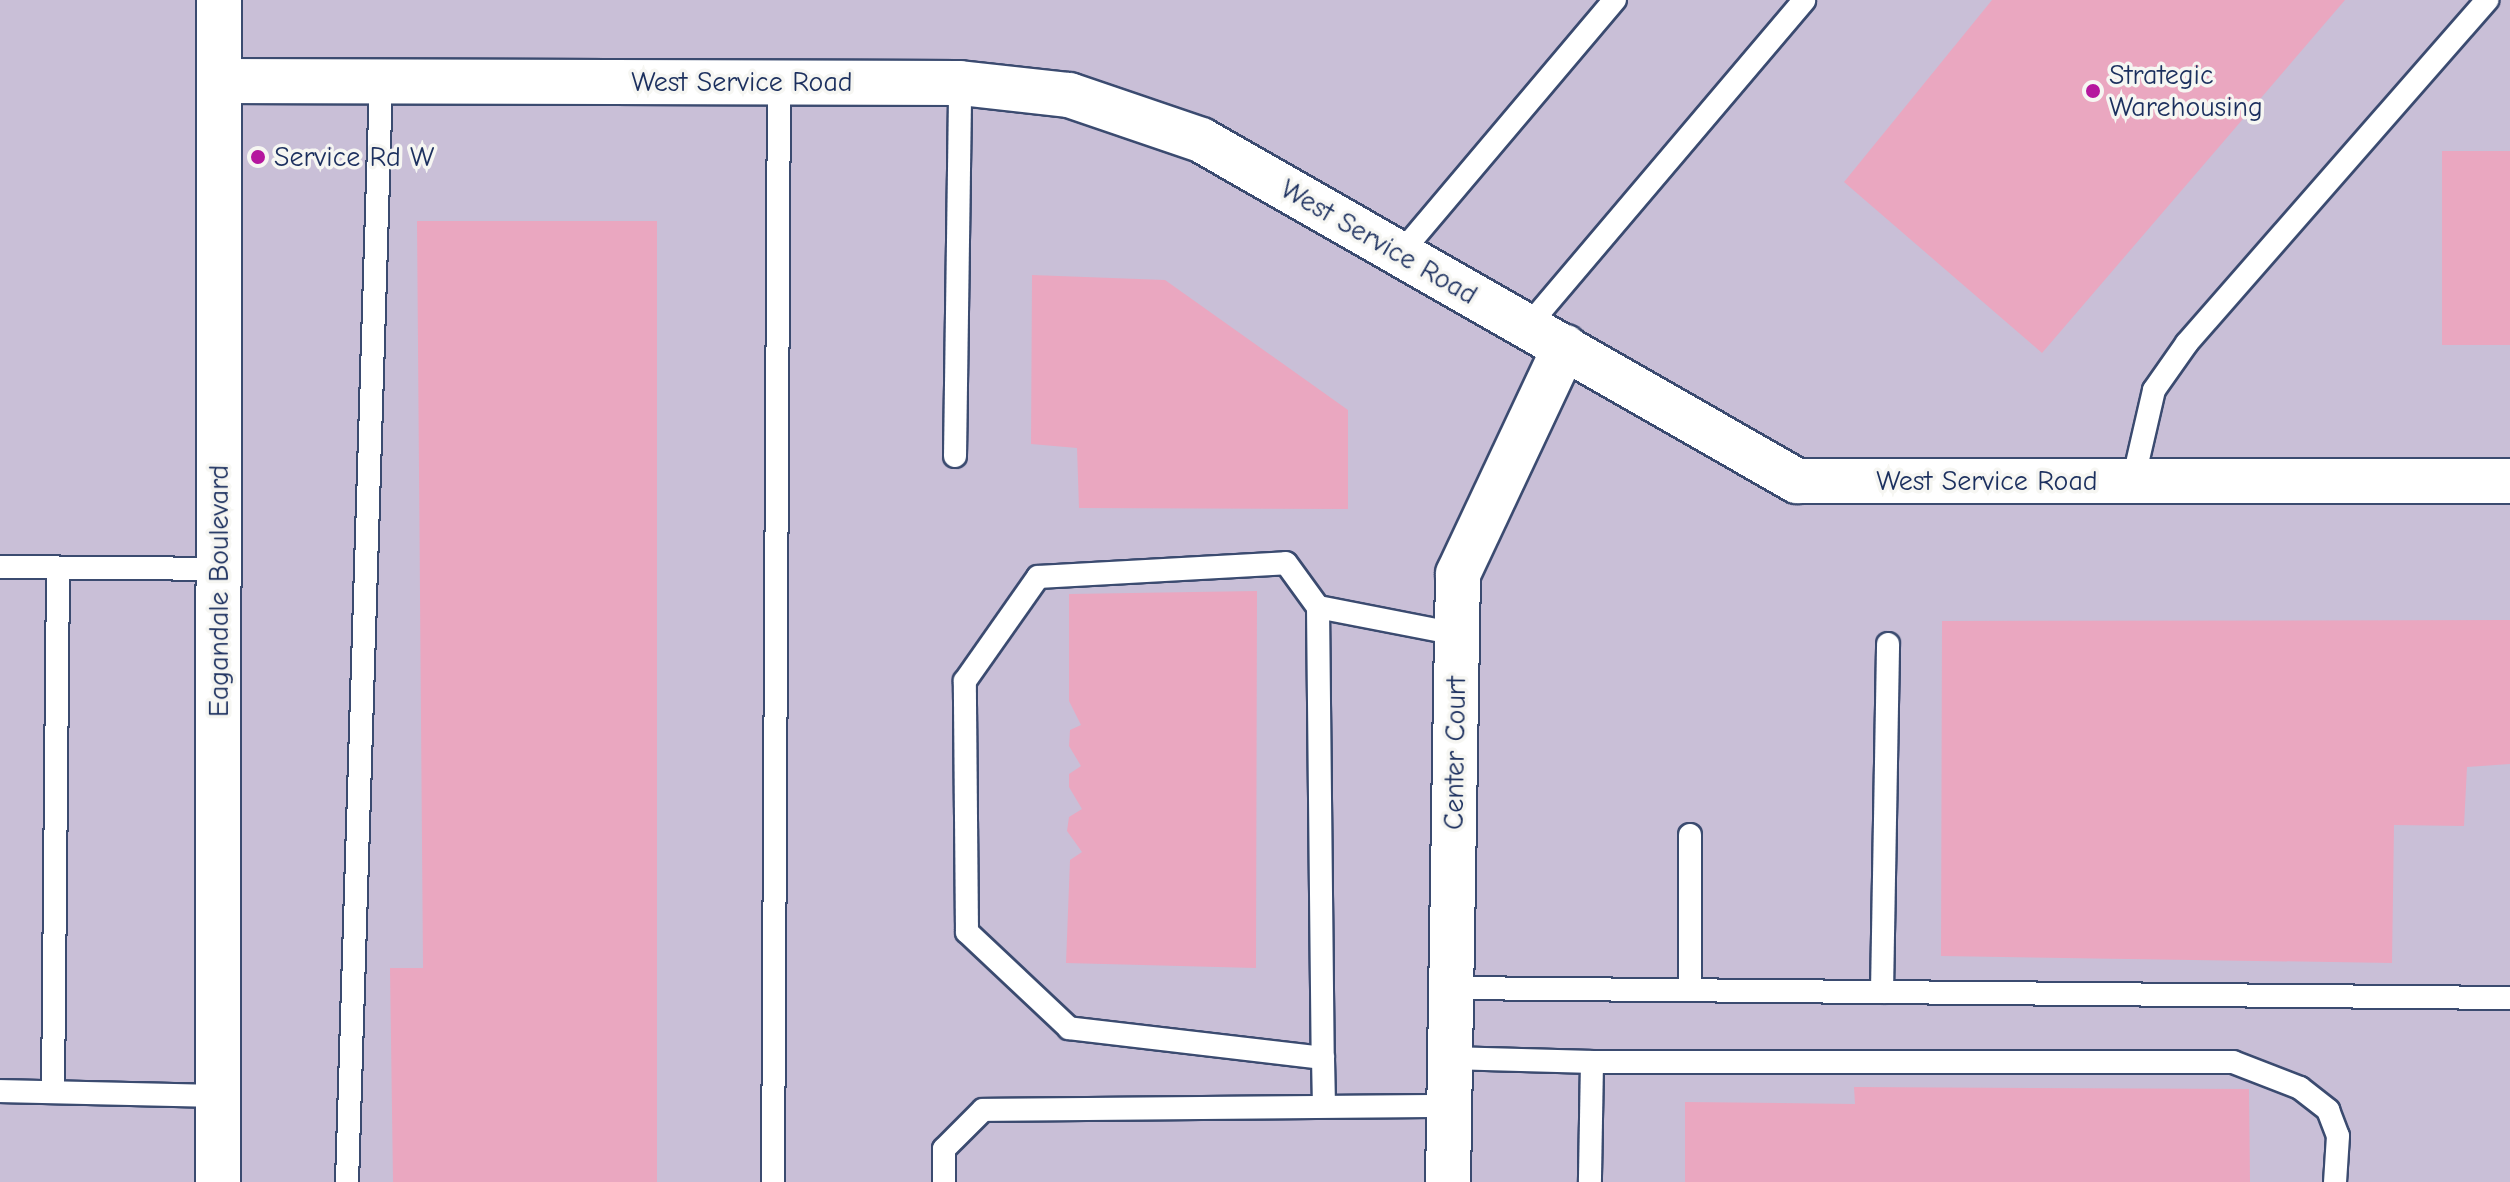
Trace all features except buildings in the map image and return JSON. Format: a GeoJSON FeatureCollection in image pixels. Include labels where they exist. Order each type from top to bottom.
{"type":"FeatureCollection","features":[{"type":"Feature","properties":{"kind":"street","name":"Eagandale Boulevard"},"geometry":{"type":"LineString","coordinates":[[218,1182],[219,0]]}},
{"type":"Feature","properties":{"kind":"street","name":"West Service Road"},"geometry":{"type":"LineString","coordinates":[[219,81],[960,83],[1069,95],[1201,140],[1797,481],[2510,481]]}},
{"type":"Feature","properties":{"kind":"street","name":"Center Court"},"geometry":{"type":"LineString","coordinates":[[1448,1182],[1458,574],[1565,347]]}},
{"type":"Feature","properties":{"kind":"lane"},"geometry":{"type":"LineString","coordinates":[[1400,254],[1615,0]]}},
{"type":"Feature","properties":{"kind":"lane"},"geometry":{"type":"LineString","coordinates":[[1528,326],[1804,0]]}},
{"type":"Feature","properties":{"kind":"lane"},"geometry":{"type":"LineString","coordinates":[[2133,481],[2154,390],[2187,343],[2487,0]]}},
{"type":"Feature","properties":{"kind":"lane"},"geometry":{"type":"LineString","coordinates":[[347,1182],[381,81]]}},
{"type":"Feature","properties":{"kind":"lane"},"geometry":{"type":"LineString","coordinates":[[773,1182],[779,82]]}},
{"type":"Feature","properties":{"kind":"lane"},"geometry":{"type":"LineString","coordinates":[[955,456],[960,83]]}},
{"type":"Feature","properties":{"kind":"lane"},"geometry":{"type":"LineString","coordinates":[[1323,1058],[1069,1028],[967,932],[965,681],[1038,577],[1286,563],[1318,607],[1324,1106]]}},
{"type":"Feature","properties":{"kind":"lane"},"geometry":{"type":"LineString","coordinates":[[0,567],[219,569]]}},
{"type":"Feature","properties":{"kind":"lane"},"geometry":{"type":"LineString","coordinates":[[53,1092],[58,568]]}},
{"type":"Feature","properties":{"kind":"lane"},"geometry":{"type":"LineString","coordinates":[[1318,607],[1457,634]]}},
{"type":"Feature","properties":{"kind":"lane"},"geometry":{"type":"LineString","coordinates":[[1882,992],[1888,644]]}},
{"type":"Feature","properties":{"kind":"lane"},"geometry":{"type":"LineString","coordinates":[[1690,835],[1690,990]]}},
{"type":"Feature","properties":{"kind":"lane"},"geometry":{"type":"LineString","coordinates":[[1451,988],[2510,998]]}},
{"type":"Feature","properties":{"kind":"lane"},"geometry":{"type":"LineString","coordinates":[[1450,1058],[1592,1062],[2233,1062],[2300,1088],[2328,1110],[2338,1136],[2335,1182]]}},
{"type":"Feature","properties":{"kind":"lane"},"geometry":{"type":"LineString","coordinates":[[1590,1182],[1592,1062]]}},
{"type":"Feature","properties":{"kind":"lane"},"geometry":{"type":"LineString","coordinates":[[0,1091],[218,1096]]}},
{"type":"Feature","properties":{"kind":"lane"},"geometry":{"type":"LineString","coordinates":[[944,1182],[944,1149],[983,1110],[1449,1106]]}},
{"type":"Feature","properties":{"kind":"shaded area"},"geometry":{"type":"Polygon","coordinates":[[[0,0],[2510,0],[2510,1182],[0,1182],[0,0]]]}},
{"type":"Feature","properties":{"kind":"place","name":"Strategic Warehousing"},"geometry":{"type":"Point","coordinates":[2093,91]}},
{"type":"Feature","properties":{"kind":"place","name":"Service Rd W"},"geometry":{"type":"Point","coordinates":[258,157]}}]}
